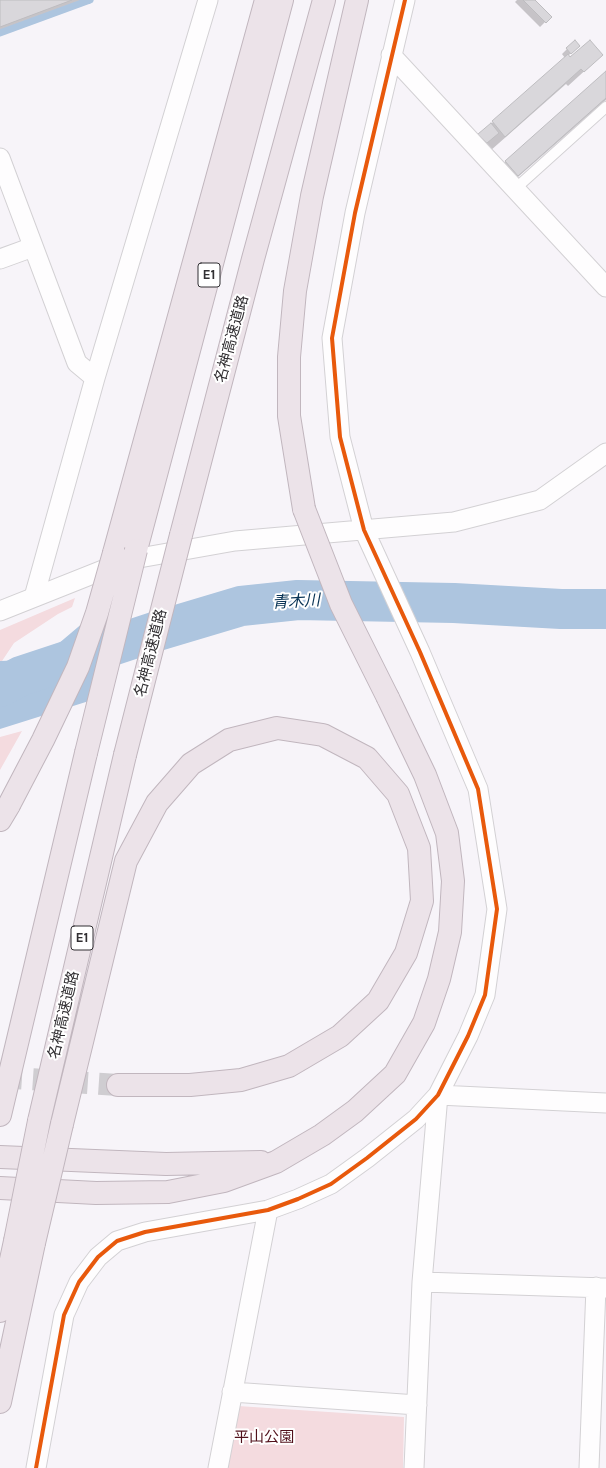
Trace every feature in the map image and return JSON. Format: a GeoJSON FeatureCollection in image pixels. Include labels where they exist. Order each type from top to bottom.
{"type":"FeatureCollection","features":[{"type":"Feature","properties":{"kind":"highway"},"geometry":{"type":"LineString","coordinates":[[5,812],[43,740],[78,667],[97,613],[266,0]]}},
{"type":"Feature","properties":{"kind":"highway","name":"E1"},"geometry":{"type":"LineString","coordinates":[[0,1113],[136,550],[282,0]]}},
{"type":"Feature","properties":{"kind":"highway","name":"名神高速道路"},"geometry":{"type":"LineString","coordinates":[[0,1311],[24,1242],[39,1121],[125,755],[253,259],[324,0]]}},
{"type":"Feature","properties":{"kind":"highway"},"geometry":{"type":"LineString","coordinates":[[0,1188],[96,1193],[168,1192],[224,1182],[276,1162],[322,1135],[355,1111],[395,1074],[424,1023],[439,979],[450,932],[453,881],[447,833],[425,776],[342,604],[304,509],[289,416],[289,357],[295,291],[312,196],[357,0]]}},
{"type":"Feature","properties":{"kind":"highway"},"geometry":{"type":"LineString","coordinates":[[0,1402],[24,1242],[62,1124],[126,861],[157,803],[191,764],[229,740],[277,728],[323,735],[367,758],[398,794],[419,848],[422,901],[406,953],[378,1001],[340,1036],[289,1066],[241,1080],[190,1085],[118,1085]]}},
{"type":"Feature","properties":{"kind":"highway"},"geometry":{"type":"LineString","coordinates":[[0,1157],[166,1164],[276,1162]]}},
{"type":"Feature","properties":{"kind":"street"},"geometry":{"type":"LineString","coordinates":[[34,597],[94,378],[208,0]]}},
{"type":"Feature","properties":{"kind":"street"},"geometry":{"type":"LineString","coordinates":[[36,1468],[64,1315],[79,1282],[98,1257],[117,1241],[144,1232],[268,1210],[298,1199],[331,1184],[398,1134],[416,1119],[438,1095],[468,1036],[485,995],[497,908],[478,789],[420,652],[364,530],[340,437],[332,338],[355,212],[405,0]]}},
{"type":"Feature","properties":{"kind":"street"},"geometry":{"type":"LineString","coordinates":[[391,55],[606,286]]}},
{"type":"Feature","properties":{"kind":"street"},"geometry":{"type":"LineString","coordinates":[[0,158],[77,363],[94,378]]}},
{"type":"Feature","properties":{"kind":"street"},"geometry":{"type":"LineString","coordinates":[[0,259],[33,247]]}},
{"type":"Feature","properties":{"kind":"street"},"geometry":{"type":"LineString","coordinates":[[0,611],[128,560],[235,541],[454,522],[540,500],[606,453]]}},
{"type":"Feature","properties":{"kind":"street"},"geometry":{"type":"LineString","coordinates":[[438,1095],[606,1103]]}},
{"type":"Feature","properties":{"kind":"street"},"geometry":{"type":"LineString","coordinates":[[414,1468],[422,1282],[438,1095]]}},
{"type":"Feature","properties":{"kind":"street"},"geometry":{"type":"LineString","coordinates":[[218,1468],[268,1210]]}},
{"type":"Feature","properties":{"kind":"street"},"geometry":{"type":"LineString","coordinates":[[422,1282],[601,1288],[589,1468]]}},
{"type":"Feature","properties":{"kind":"street"},"geometry":{"type":"LineString","coordinates":[[232,1392],[417,1405]]}},
{"type":"Feature","properties":{"kind":"lane"},"geometry":{"type":"LineString","coordinates":[[515,189],[606,107]]}},
{"type":"Feature","properties":{"kind":"green space"},"geometry":{"type":"Polygon","coordinates":[[[75,598],[72,607],[58,614],[14,643],[2,661],[0,661],[0,630],[75,598]]]}},
{"type":"Feature","properties":{"kind":"green space"},"geometry":{"type":"Polygon","coordinates":[[[22,731],[0,770],[0,737],[22,731]]]}},
{"type":"Feature","properties":{"kind":"green space","name":"平山公園"},"geometry":{"type":"Polygon","coordinates":[[[238,1406],[404,1417],[403,1468],[228,1468],[238,1406]]]}},
{"type":"Feature","properties":{"kind":"water"},"geometry":{"type":"Polygon","coordinates":[[[114,600],[89,701],[0,729],[0,661],[26,660],[45,655],[84,622],[114,600]]]}},
{"type":"Feature","properties":{"kind":"building"},"geometry":{"type":"Polygon","coordinates":[[[0,0],[72,0],[0,27],[0,0]]]}},
{"type":"Feature","properties":{"kind":"building"},"geometry":{"type":"Polygon","coordinates":[[[523,0],[535,0],[552,17],[546,23],[523,0]]]}},
{"type":"Feature","properties":{"kind":"building"},"geometry":{"type":"Polygon","coordinates":[[[575,40],[580,46],[571,54],[566,48],[575,40]]]}},
{"type":"Feature","properties":{"kind":"building"},"geometry":{"type":"Polygon","coordinates":[[[590,40],[603,55],[584,72],[581,69],[505,137],[492,121],[568,54],[570,57],[590,40]]]}},
{"type":"Feature","properties":{"kind":"building"},"geometry":{"type":"Polygon","coordinates":[[[606,71],[606,98],[518,176],[505,161],[606,71]]]}},
{"type":"Feature","properties":{"kind":"building"},"geometry":{"type":"Polygon","coordinates":[[[491,123],[499,133],[487,143],[478,134],[491,123]]]}},
{"type":"Feature","properties":{"kind":"waterway"},"geometry":{"type":"LineString","coordinates":[[0,33],[90,0]]}},
{"type":"Feature","properties":{"kind":"waterway","name":"青木川"},"geometry":{"type":"LineString","coordinates":[[0,687],[21,676],[154,632],[241,606],[298,600],[454,603],[561,609],[606,609]]}},
{"type":"Feature","properties":{"kind":"tunnel"},"geometry":{"type":"LineString","coordinates":[[0,1077],[118,1085]]}},
{"type":"Feature","properties":{"kind":"cycle path"},"geometry":{"type":"LineString","coordinates":[[36,1468],[64,1315],[79,1282],[98,1257],[117,1241],[145,1232],[268,1210],[298,1199],[331,1184],[367,1158],[416,1119],[438,1095],[468,1036],[485,995],[497,909],[478,789],[420,652],[364,530],[340,437],[332,338],[355,213],[405,0]]}}]}
